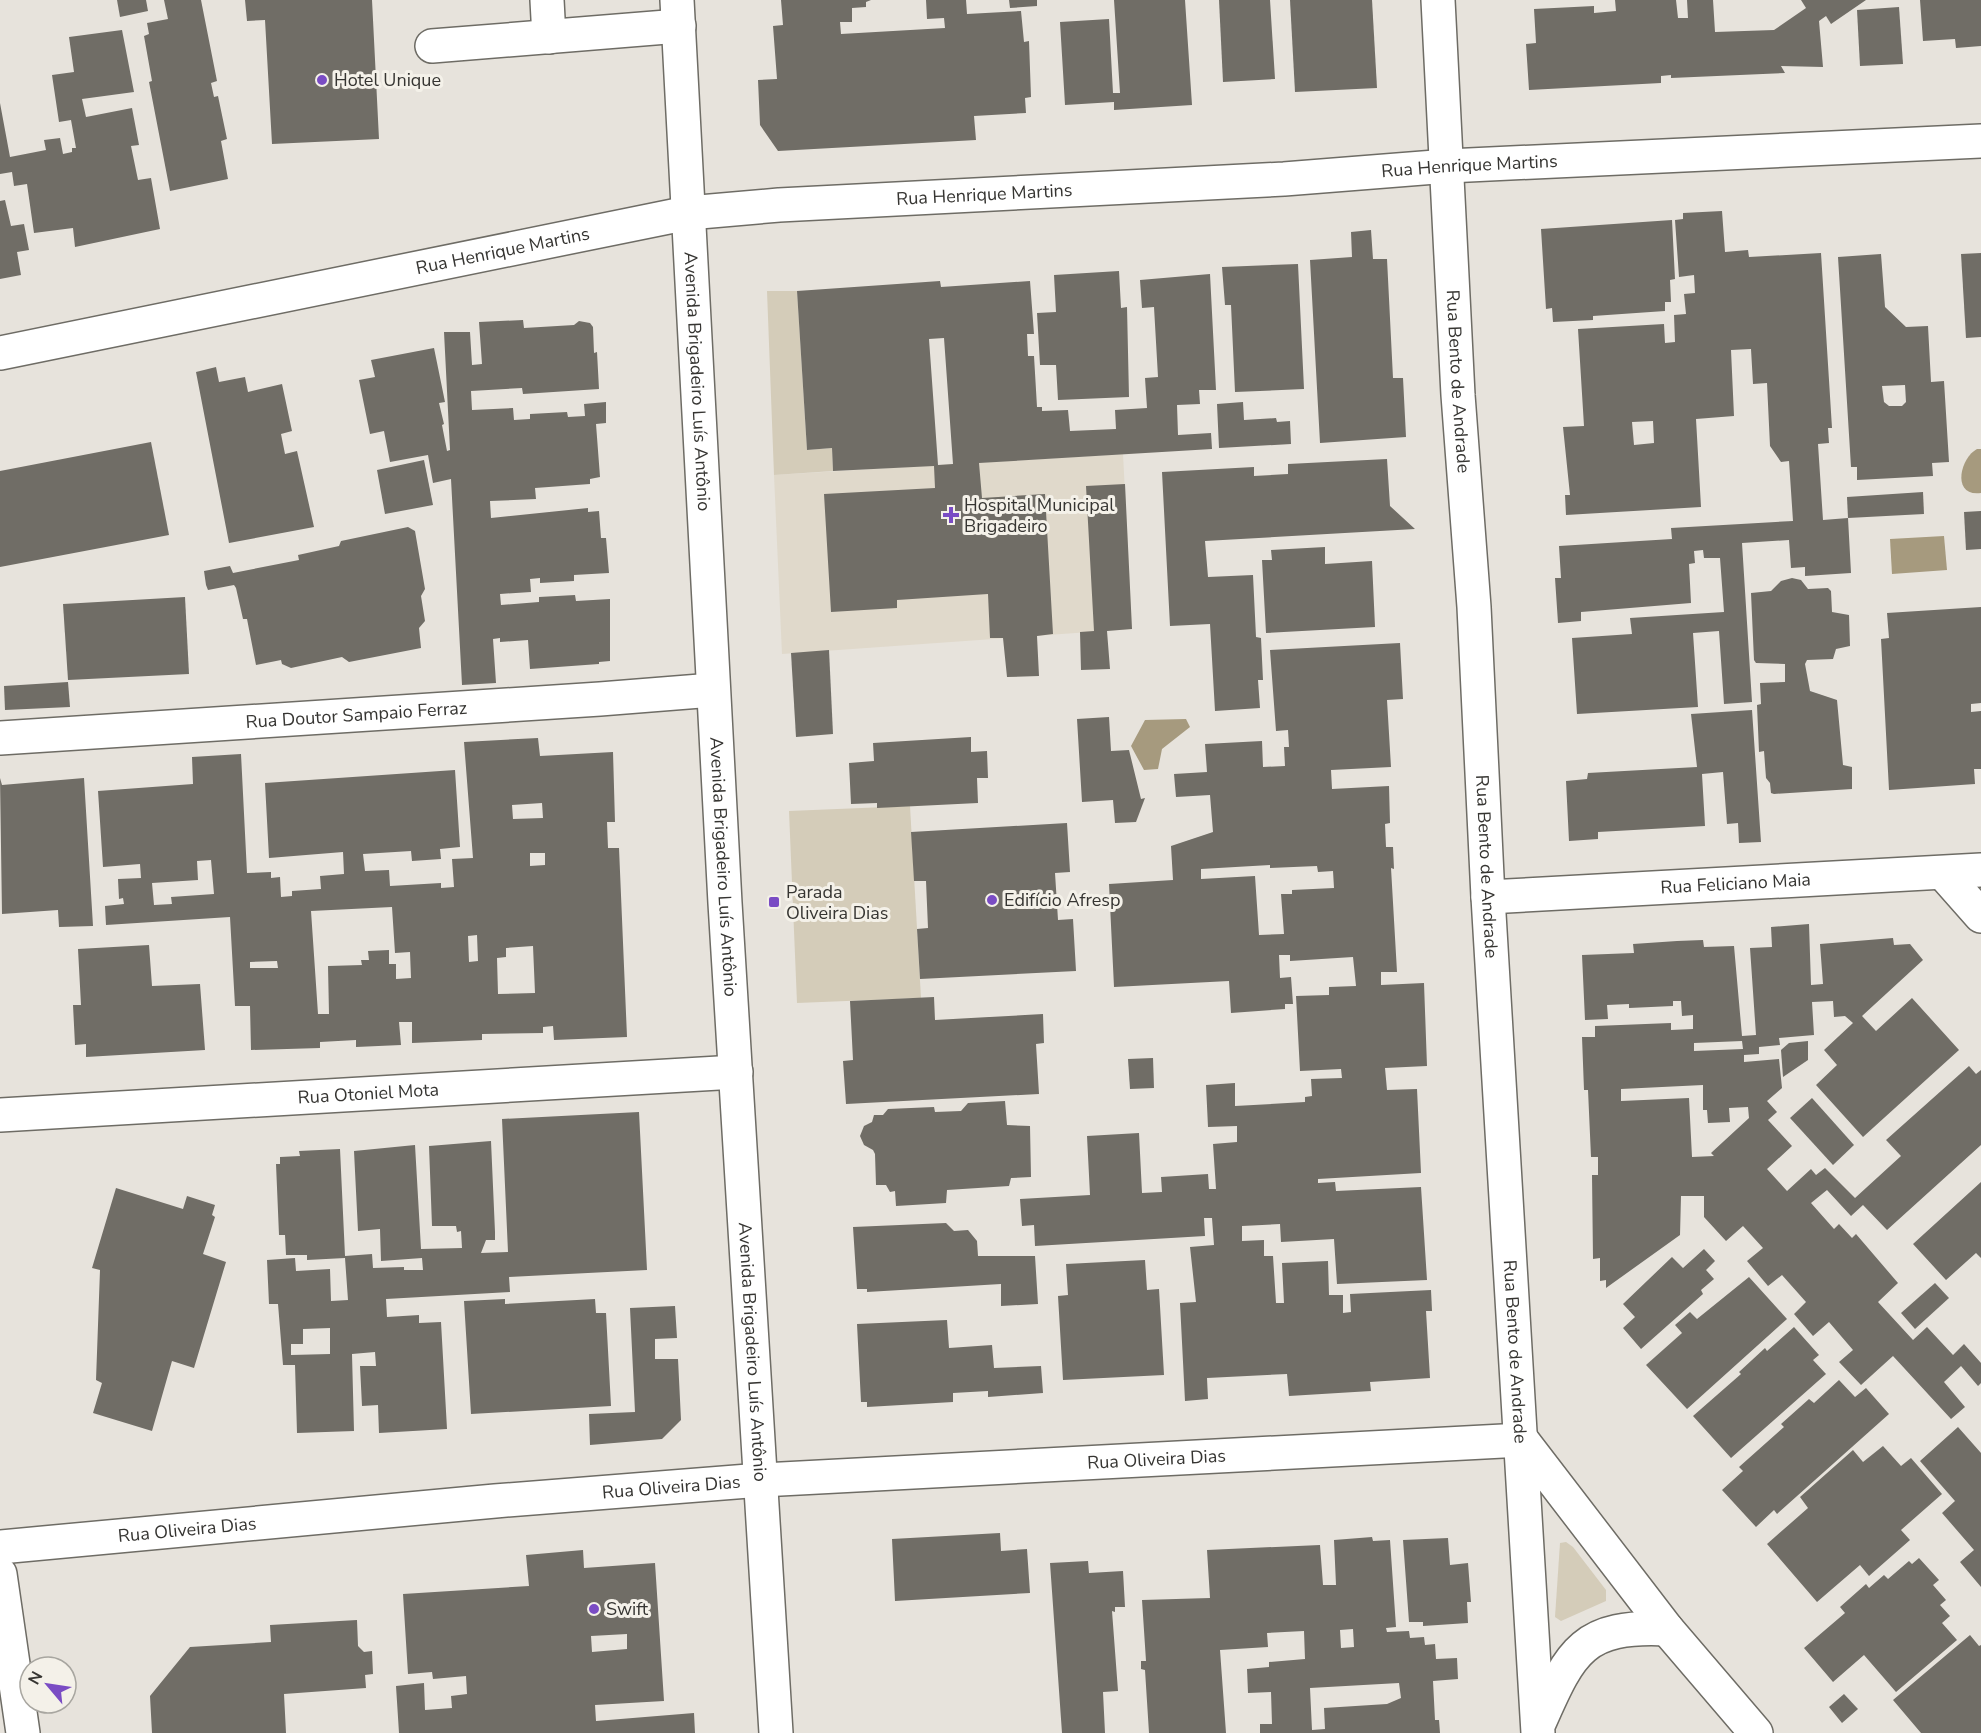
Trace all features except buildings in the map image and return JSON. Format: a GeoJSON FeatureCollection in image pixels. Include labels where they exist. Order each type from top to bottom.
{"type":"FeatureCollection","features":[{"type":"Feature","properties":{"kind":"street"},"geometry":{"type":"LineString","coordinates":[[547,0],[549,37]]}},
{"type":"Feature","properties":{"kind":"street","name":"Rua Bento de Andrade"},"geometry":{"type":"LineString","coordinates":[[1438,0],[1458,395],[1474,607],[1488,897],[1538,1729]]}},
{"type":"Feature","properties":{"kind":"street"},"geometry":{"type":"LineString","coordinates":[[432,46],[549,37],[678,13]]}},
{"type":"Feature","properties":{"kind":"street","name":"Avenida Brigadeiro Luís Antônio"},"geometry":{"type":"LineString","coordinates":[[678,13],[713,690],[776,1733]]}},
{"type":"Feature","properties":{"kind":"street","name":"Rua Henrique Martins"},"geometry":{"type":"LineString","coordinates":[[0,353],[536,242],[688,213],[779,205],[1284,179],[1448,166],[1981,141]]}},
{"type":"Feature","properties":{"kind":"street","name":"Rua Doutor Sampaio Ferraz"},"geometry":{"type":"LineString","coordinates":[[0,738],[713,690]]}},
{"type":"Feature","properties":{"kind":"street","name":"Rua Feliciano Maia"},"geometry":{"type":"LineString","coordinates":[[1488,897],[1981,870]]}},
{"type":"Feature","properties":{"kind":"street"},"geometry":{"type":"LineString","coordinates":[[1943,873],[1981,916]]}},
{"type":"Feature","properties":{"kind":"street","name":"Rua Otoniel Mota"},"geometry":{"type":"LineString","coordinates":[[0,1115],[735,1072]]}},
{"type":"Feature","properties":{"kind":"street"},"geometry":{"type":"LineString","coordinates":[[1522,1440],[1667,1629],[1756,1733]]}},
{"type":"Feature","properties":{"kind":"street","name":"Rua Oliveira Dias"},"geometry":{"type":"LineString","coordinates":[[0,1547],[506,1500],[761,1480],[1522,1440]]}},
{"type":"Feature","properties":{"kind":"street"},"geometry":{"type":"LineString","coordinates":[[0,1574],[23,1733]]}},
{"type":"Feature","properties":{"kind":"street"},"geometry":{"type":"LineString","coordinates":[[1538,1729],[1559,1680],[1584,1645],[1609,1631],[1633,1627],[1667,1629]]}},
{"type":"Feature","properties":{"kind":"shaded area"},"geometry":{"type":"Polygon","coordinates":[[[767,291],[797,291],[807,450],[832,448],[833,471],[774,475],[767,291]]]}},
{"type":"Feature","properties":{"kind":"shaded area"},"geometry":{"type":"Polygon","coordinates":[[[1977,449],[1981,449],[1981,493],[1972,493],[1965,489],[1961,476],[1966,460],[1977,449]]]}},
{"type":"Feature","properties":{"kind":"shaded area","name":"Hospital Municipal Brigadeiro"},"geometry":{"type":"Polygon","coordinates":[[[1123,454],[1132,629],[782,654],[774,475],[1123,454]]]}},
{"type":"Feature","properties":{"kind":"shaded area"},"geometry":{"type":"Polygon","coordinates":[[[1944,536],[1947,570],[1892,574],[1890,539],[1944,536]]]}},
{"type":"Feature","properties":{"kind":"shaded area"},"geometry":{"type":"Polygon","coordinates":[[[1186,719],[1190,727],[1162,749],[1158,769],[1144,770],[1131,746],[1145,720],[1186,719]]]}},
{"type":"Feature","properties":{"kind":"shaded area"},"geometry":{"type":"Polygon","coordinates":[[[910,806],[921,998],[797,1003],[789,811],[910,806]]]}},
{"type":"Feature","properties":{"kind":"shaded area"},"geometry":{"type":"Polygon","coordinates":[[[1566,1542],[1573,1547],[1606,1590],[1606,1601],[1561,1621],[1555,1617],[1560,1543],[1566,1542]]]}},
{"type":"Feature","properties":{"kind":"place","name":"Hotel Unique"},"geometry":{"type":"Point","coordinates":[322,80]}},
{"type":"Feature","properties":{"kind":"place","name":"Hospital Municipal Brigadeiro"},"geometry":{"type":"Point","coordinates":[951,515]}},
{"type":"Feature","properties":{"kind":"place","name":"Edifício Afresp"},"geometry":{"type":"Point","coordinates":[992,900]}},
{"type":"Feature","properties":{"kind":"place","name":"Parada Oliveira Dias"},"geometry":{"type":"Point","coordinates":[774,902]}},
{"type":"Feature","properties":{"kind":"place","name":"Swift"},"geometry":{"type":"Point","coordinates":[594,1609]}}]}
